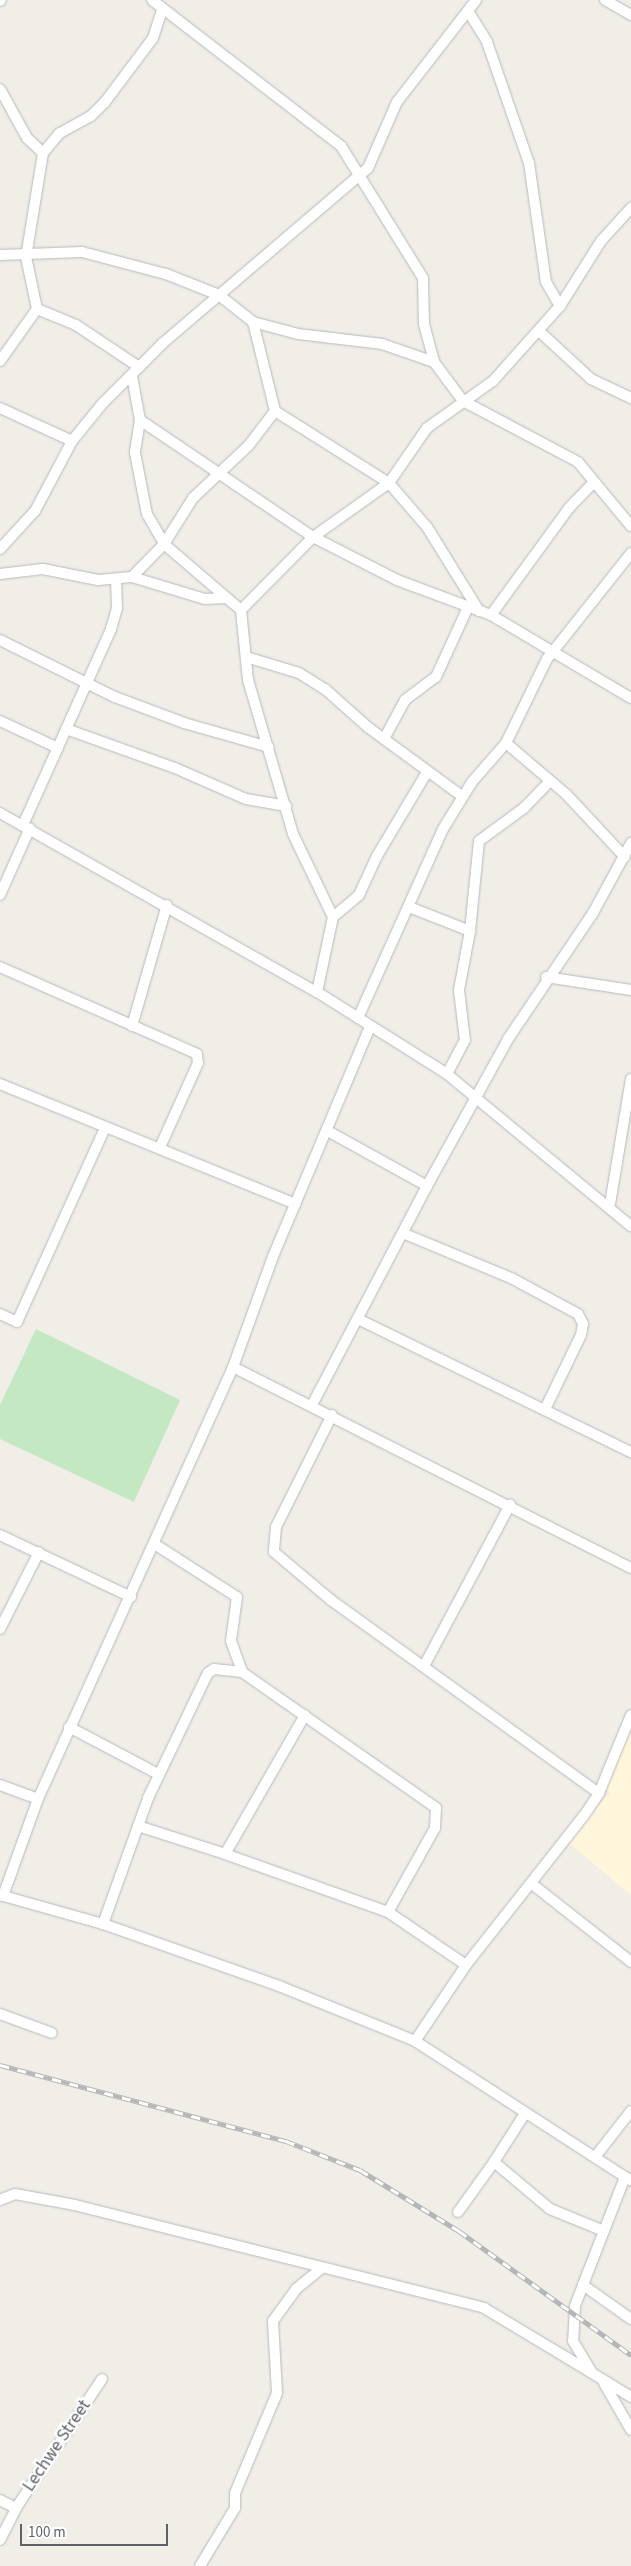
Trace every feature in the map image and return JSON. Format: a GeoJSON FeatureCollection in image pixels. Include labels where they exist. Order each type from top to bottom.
{"type":"FeatureCollection","features":[{"type":"Feature","properties":{"kind":"street"},"geometry":{"type":"LineString","coordinates":[[152,0],[162,10],[314,120],[341,146],[423,278],[424,324],[434,362],[463,401],[556,447],[578,462],[593,483],[631,526]]}},
{"type":"Feature","properties":{"kind":"street"},"geometry":{"type":"LineString","coordinates":[[0,549],[35,511],[72,441],[140,367],[219,295],[360,176],[376,154],[385,122],[397,102],[476,0]]}},
{"type":"Feature","properties":{"kind":"street"},"geometry":{"type":"LineString","coordinates":[[605,0],[631,15]]}},
{"type":"Feature","properties":{"kind":"street"},"geometry":{"type":"LineString","coordinates":[[0,361],[36,309],[26,258],[43,154],[60,133],[91,116],[105,102],[153,38],[162,10]]}},
{"type":"Feature","properties":{"kind":"street"},"geometry":{"type":"LineString","coordinates":[[468,10],[487,42],[529,163],[546,282],[560,306]]}},
{"type":"Feature","properties":{"kind":"street"},"geometry":{"type":"LineString","coordinates":[[0,89],[27,138],[43,154]]}},
{"type":"Feature","properties":{"kind":"street"},"geometry":{"type":"LineString","coordinates":[[242,610],[313,537],[390,483],[427,428],[463,401],[493,382],[560,306],[601,241],[631,208]]}},
{"type":"Feature","properties":{"kind":"street"},"geometry":{"type":"LineString","coordinates":[[0,255],[26,258],[66,252],[114,258],[219,295],[253,322],[298,334],[382,344],[434,362]]}},
{"type":"Feature","properties":{"kind":"street"},"geometry":{"type":"LineString","coordinates":[[36,309],[83,329],[140,367]]}},
{"type":"Feature","properties":{"kind":"street"},"geometry":{"type":"LineString","coordinates":[[253,322],[275,411],[390,483],[427,527],[479,610]]}},
{"type":"Feature","properties":{"kind":"street"},"geometry":{"type":"LineString","coordinates":[[539,331],[591,379],[631,398]]}},
{"type":"Feature","properties":{"kind":"street"},"geometry":{"type":"LineString","coordinates":[[132,376],[140,420],[135,453],[139,482],[147,514],[164,544],[242,610],[248,680],[293,834],[333,917]]}},
{"type":"Feature","properties":{"kind":"street"},"geometry":{"type":"LineString","coordinates":[[0,408],[72,441]]}},
{"type":"Feature","properties":{"kind":"street"},"geometry":{"type":"LineString","coordinates":[[132,577],[164,544],[193,498],[219,471],[249,445],[275,411]]}},
{"type":"Feature","properties":{"kind":"street"},"geometry":{"type":"LineString","coordinates":[[140,420],[219,471],[313,537],[363,565],[491,615],[630,696]]}},
{"type":"Feature","properties":{"kind":"street"},"geometry":{"type":"LineString","coordinates":[[491,615],[569,508],[593,483]]}},
{"type":"Feature","properties":{"kind":"street"},"geometry":{"type":"LineString","coordinates":[[358,1018],[462,796],[506,743],[536,676],[553,651],[631,553]]}},
{"type":"Feature","properties":{"kind":"street"},"geometry":{"type":"LineString","coordinates":[[0,574],[43,569],[116,580],[132,577],[205,599],[226,598]]}},
{"type":"Feature","properties":{"kind":"street"},"geometry":{"type":"LineString","coordinates":[[0,894],[83,684],[117,608],[116,580]]}},
{"type":"Feature","properties":{"kind":"street"},"geometry":{"type":"LineString","coordinates":[[384,739],[405,700],[436,677],[468,607]]}},
{"type":"Feature","properties":{"kind":"street"},"geometry":{"type":"LineString","coordinates":[[0,640],[83,684],[184,723],[269,747]]}},
{"type":"Feature","properties":{"kind":"street"},"geometry":{"type":"LineString","coordinates":[[246,657],[299,673],[350,708],[384,739],[462,796]]}},
{"type":"Feature","properties":{"kind":"street"},"geometry":{"type":"LineString","coordinates":[[0,720],[58,748]]}},
{"type":"Feature","properties":{"kind":"street"},"geometry":{"type":"LineString","coordinates":[[66,730],[175,768],[246,799],[286,806]]}},
{"type":"Feature","properties":{"kind":"street"},"geometry":{"type":"LineString","coordinates":[[506,743],[550,781],[625,857]]}},
{"type":"Feature","properties":{"kind":"street"},"geometry":{"type":"LineString","coordinates":[[317,992],[333,917],[359,895],[377,856],[427,772]]}},
{"type":"Feature","properties":{"kind":"street"},"geometry":{"type":"LineString","coordinates":[[447,1074],[466,1040],[459,990],[470,931],[479,841],[524,808],[550,781]]}},
{"type":"Feature","properties":{"kind":"street"},"geometry":{"type":"LineString","coordinates":[[0,813],[27,826],[167,905],[317,992],[447,1074],[477,1095],[610,1204],[631,1226]]}},
{"type":"Feature","properties":{"kind":"street"},"geometry":{"type":"LineString","coordinates":[[312,1405],[360,1320],[405,1234],[427,1186],[477,1095],[546,977],[592,913],[625,857],[631,843]]}},
{"type":"Feature","properties":{"kind":"street"},"geometry":{"type":"LineString","coordinates":[[132,1026],[167,905]]}},
{"type":"Feature","properties":{"kind":"street"},"geometry":{"type":"LineString","coordinates":[[409,907],[470,931]]}},
{"type":"Feature","properties":{"kind":"street"},"geometry":{"type":"LineString","coordinates":[[0,967],[199,1058],[160,1147]]}},
{"type":"Feature","properties":{"kind":"street"},"geometry":{"type":"LineString","coordinates":[[546,977],[631,990]]}},
{"type":"Feature","properties":{"kind":"street"},"geometry":{"type":"LineString","coordinates":[[370,1027],[296,1204],[233,1367],[156,1545],[69,1728],[38,1799],[1,1895],[103,1924],[279,1986],[415,2041],[524,2115],[628,2179],[604,2232],[575,2306],[573,2341],[592,2373]]}},
{"type":"Feature","properties":{"kind":"street"},"geometry":{"type":"LineString","coordinates":[[610,1204],[627,1128],[631,1079]]}},
{"type":"Feature","properties":{"kind":"street"},"geometry":{"type":"LineString","coordinates":[[0,1084],[105,1128],[160,1147],[296,1204]]}},
{"type":"Feature","properties":{"kind":"street"},"geometry":{"type":"LineString","coordinates":[[0,1314],[17,1322],[105,1128]]}},
{"type":"Feature","properties":{"kind":"street"},"geometry":{"type":"LineString","coordinates":[[326,1130],[427,1186]]}},
{"type":"Feature","properties":{"kind":"street"},"geometry":{"type":"LineString","coordinates":[[405,1234],[513,1279],[578,1314],[583,1324],[581,1336],[546,1407]]}},
{"type":"Feature","properties":{"kind":"street"},"geometry":{"type":"LineString","coordinates":[[360,1320],[546,1407],[631,1452]]}},
{"type":"Feature","properties":{"kind":"street"},"geometry":{"type":"LineString","coordinates":[[233,1367],[332,1415],[631,1568]]}},
{"type":"Feature","properties":{"kind":"street"},"geometry":{"type":"LineString","coordinates":[[332,1415],[276,1527],[274,1552],[424,1666],[599,1794]]}},
{"type":"Feature","properties":{"kind":"street"},"geometry":{"type":"LineString","coordinates":[[424,1666],[510,1505]]}},
{"type":"Feature","properties":{"kind":"street"},"geometry":{"type":"LineString","coordinates":[[0,1535],[131,1597]]}},
{"type":"Feature","properties":{"kind":"street"},"geometry":{"type":"LineString","coordinates":[[156,1545],[238,1597],[231,1641],[242,1672]]}},
{"type":"Feature","properties":{"kind":"street"},"geometry":{"type":"LineString","coordinates":[[0,1629],[39,1552]]}},
{"type":"Feature","properties":{"kind":"street"},"geometry":{"type":"LineString","coordinates":[[103,1924],[158,1774],[208,1673],[214,1669],[242,1672],[305,1714],[436,1808],[435,1828],[388,1912]]}},
{"type":"Feature","properties":{"kind":"street"},"geometry":{"type":"LineString","coordinates":[[225,1854],[305,1714]]}},
{"type":"Feature","properties":{"kind":"street"},"geometry":{"type":"LineString","coordinates":[[415,2041],[466,1965],[532,1884],[599,1794],[631,1715]]}},
{"type":"Feature","properties":{"kind":"street"},"geometry":{"type":"LineString","coordinates":[[69,1728],[158,1774]]}},
{"type":"Feature","properties":{"kind":"street"},"geometry":{"type":"LineString","coordinates":[[0,1785],[38,1799]]}},
{"type":"Feature","properties":{"kind":"street"},"geometry":{"type":"LineString","coordinates":[[138,1826],[225,1854],[388,1912],[466,1965]]}},
{"type":"Feature","properties":{"kind":"street"},"geometry":{"type":"LineString","coordinates":[[532,1884],[631,1962]]}},
{"type":"Feature","properties":{"kind":"street"},"geometry":{"type":"LineString","coordinates":[[0,2014],[52,2033]]}},
{"type":"Feature","properties":{"kind":"street"},"geometry":{"type":"LineString","coordinates":[[595,2157],[631,2110]]}},
{"type":"Feature","properties":{"kind":"street"},"geometry":{"type":"LineString","coordinates":[[458,2212],[494,2162],[524,2115]]}},
{"type":"Feature","properties":{"kind":"street"},"geometry":{"type":"LineString","coordinates":[[494,2162],[550,2210],[604,2232]]}},
{"type":"Feature","properties":{"kind":"street"},"geometry":{"type":"LineString","coordinates":[[0,2200],[15,2194],[76,2205],[484,2308],[592,2373],[604,2383],[631,2397]]}},
{"type":"Feature","properties":{"kind":"street"},"geometry":{"type":"LineString","coordinates":[[200,2566],[234,2508],[235,2493],[277,2393],[273,2321],[296,2289],[322,2268]]}},
{"type":"Feature","properties":{"kind":"street"},"geometry":{"type":"LineString","coordinates":[[583,2285],[631,2319]]}},
{"type":"Feature","properties":{"kind":"street","name":"Lechwe Street"},"geometry":{"type":"LineString","coordinates":[[0,2540],[16,2508],[102,2379]]}},
{"type":"Feature","properties":{"kind":"street"},"geometry":{"type":"LineString","coordinates":[[604,2383],[631,2430]]}},
{"type":"Feature","properties":{"kind":"street"},"geometry":{"type":"LineString","coordinates":[[0,2500],[16,2508]]}},
{"type":"Feature","properties":{"kind":"shaded area"},"geometry":{"type":"Polygon","coordinates":[[[631,1722],[631,1895],[569,1843],[610,1792],[603,1788],[631,1722]]]}},
{"type":"Feature","properties":{"kind":"green space"},"geometry":{"type":"Polygon","coordinates":[[[36,1329],[180,1400],[134,1502],[0,1439],[0,1405],[36,1329]]]}},
{"type":"Feature","properties":{"kind":"railway"},"geometry":{"type":"LineString","coordinates":[[0,2065],[286,2141],[360,2170],[459,2231],[631,2355]]}}]}
